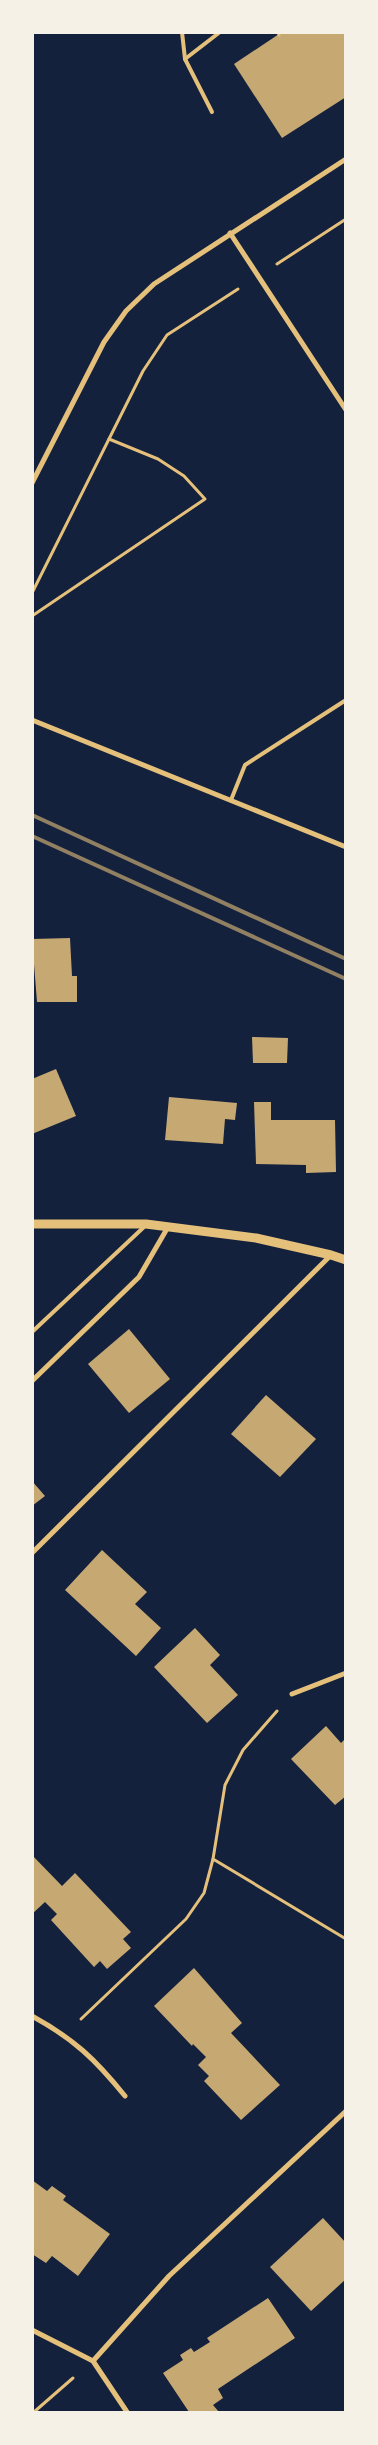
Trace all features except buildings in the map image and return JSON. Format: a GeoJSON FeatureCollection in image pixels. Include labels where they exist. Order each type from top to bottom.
{"type":"FeatureCollection","features":[{"type":"Feature","properties":{"kind":"street"},"geometry":{"type":"LineString","coordinates":[[32,484],[104,342],[126,311],[154,284],[230,233],[271,209],[346,160]]}},
{"type":"Feature","properties":{"kind":"street"},"geometry":{"type":"LineString","coordinates":[[230,233],[346,410]]}},
{"type":"Feature","properties":{"kind":"street"},"geometry":{"type":"LineString","coordinates":[[32,720],[346,847]]}},
{"type":"Feature","properties":{"kind":"street"},"geometry":{"type":"LineString","coordinates":[[32,1224],[146,1224],[256,1238],[346,1260]]}},
{"type":"Feature","properties":{"kind":"street"},"geometry":{"type":"LineString","coordinates":[[32,1381],[139,1277],[168,1227]]}},
{"type":"Feature","properties":{"kind":"street"},"geometry":{"type":"LineString","coordinates":[[32,1553],[331,1255]]}},
{"type":"Feature","properties":{"kind":"street"},"geometry":{"type":"LineString","coordinates":[[292,1694],[346,1673]]}},
{"type":"Feature","properties":{"kind":"street"},"geometry":{"type":"LineString","coordinates":[[32,2016],[65,2034],[100,2066],[125,2096]]}},
{"type":"Feature","properties":{"kind":"street"},"geometry":{"type":"LineString","coordinates":[[93,2361],[168,2276],[346,2111]]}},
{"type":"Feature","properties":{"kind":"street"},"geometry":{"type":"LineString","coordinates":[[32,2330],[93,2361],[128,2412]]}},
{"type":"Feature","properties":{"kind":"lane"},"geometry":{"type":"LineString","coordinates":[[182,32],[185,59],[212,112]]}},
{"type":"Feature","properties":{"kind":"lane"},"geometry":{"type":"LineString","coordinates":[[185,59],[220,32]]}},
{"type":"Feature","properties":{"kind":"lane"},"geometry":{"type":"LineString","coordinates":[[230,800],[245,765],[346,700]]}},
{"type":"Feature","properties":{"kind":"lane"},"geometry":{"type":"LineString","coordinates":[[32,1332],[146,1224]]}},
{"type":"Feature","properties":{"kind":"path"},"geometry":{"type":"LineString","coordinates":[[32,592],[143,371],[167,334],[346,219]]}},
{"type":"Feature","properties":{"kind":"path"},"geometry":{"type":"LineString","coordinates":[[32,616],[205,499],[184,476],[158,459],[109,439]]}},
{"type":"Feature","properties":{"kind":"path"},"geometry":{"type":"LineString","coordinates":[[65,2034],[186,1918],[204,1893],[213,1860],[225,1785],[243,1750],[292,1694]]}},
{"type":"Feature","properties":{"kind":"path"},"geometry":{"type":"LineString","coordinates":[[213,1860],[346,1939]]}},
{"type":"Feature","properties":{"kind":"path"},"geometry":{"type":"LineString","coordinates":[[34,2412],[93,2361]]}},
{"type":"Feature","properties":{"kind":"railway"},"geometry":{"type":"LineString","coordinates":[[32,815],[346,959]]}},
{"type":"Feature","properties":{"kind":"railway"},"geometry":{"type":"LineString","coordinates":[[32,836],[346,979]]}}]}
